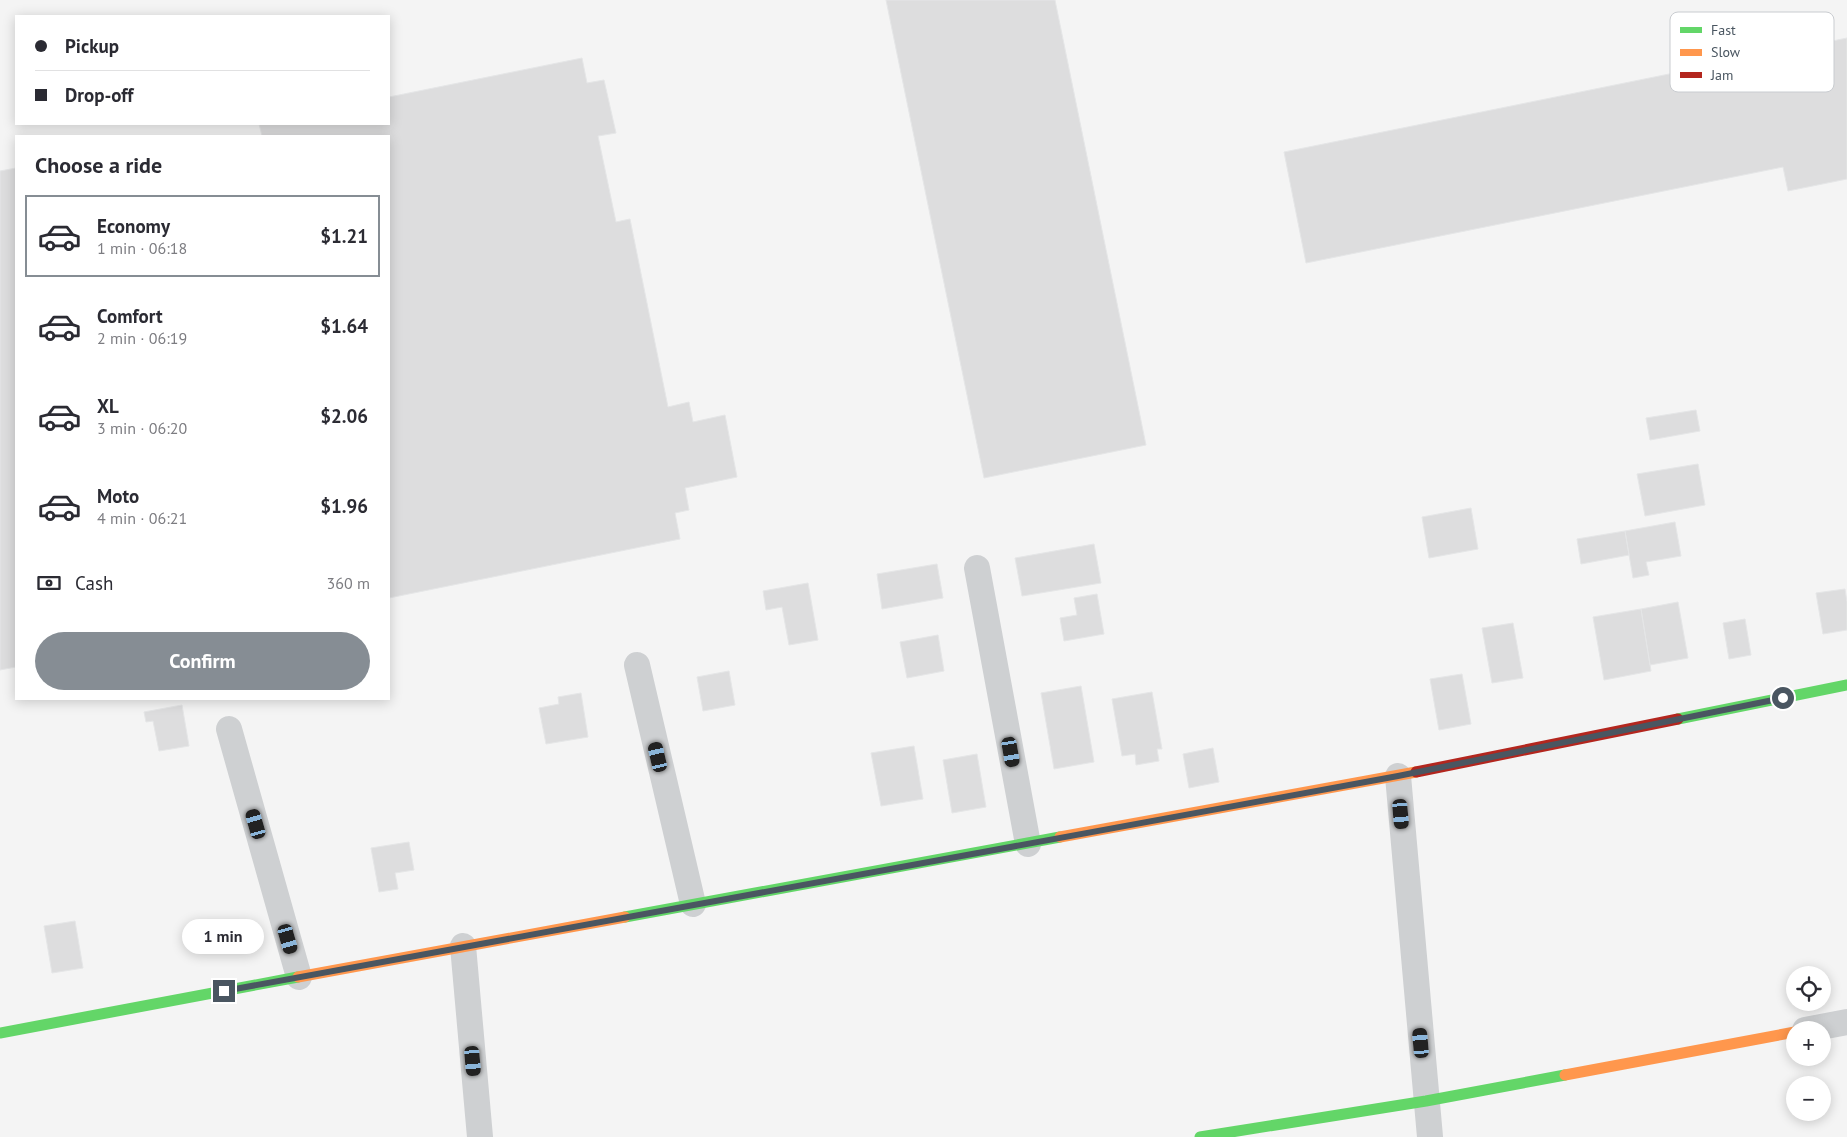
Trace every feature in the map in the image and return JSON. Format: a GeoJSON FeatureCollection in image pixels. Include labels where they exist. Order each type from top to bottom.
{"type":"FeatureCollection","features":[{"type":"Feature","properties":{"kind":"street"},"geometry":{"type":"LineString","coordinates":[[977,568],[1028,844]]}},
{"type":"Feature","properties":{"kind":"street"},"geometry":{"type":"LineString","coordinates":[[636,665],[693,904]]}},
{"type":"Feature","properties":{"kind":"street"},"geometry":{"type":"LineString","coordinates":[[0,1033],[463,946],[1398,776],[1847,685]]}},
{"type":"Feature","properties":{"kind":"street"},"geometry":{"type":"LineString","coordinates":[[228,729],[299,977]]}},
{"type":"Feature","properties":{"kind":"street"},"geometry":{"type":"LineString","coordinates":[[1398,776],[1430,1137]]}},
{"type":"Feature","properties":{"kind":"street"},"geometry":{"type":"LineString","coordinates":[[463,946],[480,1137]]}},
{"type":"Feature","properties":{"kind":"street"},"geometry":{"type":"LineString","coordinates":[[1831,1025],[1847,1022]]}},
{"type":"Feature","properties":{"kind":"street"},"geometry":{"type":"LineString","coordinates":[[1200,1137],[1426,1100],[1786,1034]]}},
{"type":"Feature","properties":{"kind":"building"},"geometry":{"type":"Polygon","coordinates":[[[886,0],[1055,0],[1146,445],[984,478],[886,0]]]}},
{"type":"Feature","properties":{"kind":"building"},"geometry":{"type":"Polygon","coordinates":[[[1847,38],[1847,179],[1788,191],[1783,167],[1306,263],[1284,152],[1670,74],[1670,92],[1834,92],[1834,41],[1847,38]]]}},
{"type":"Feature","properties":{"kind":"building"},"geometry":{"type":"Polygon","coordinates":[[[582,58],[587,83],[604,80],[616,133],[598,136],[616,222],[630,219],[668,407],[689,402],[693,422],[725,415],[737,477],[685,488],[689,510],[675,513],[680,539],[390,598],[390,135],[262,135],[259,125],[390,125],[390,97],[582,58]]]}},
{"type":"Feature","properties":{"kind":"building"},"geometry":{"type":"Polygon","coordinates":[[[15,168],[15,667],[0,670],[0,171],[15,168]]]}},
{"type":"Feature","properties":{"kind":"building"},"geometry":{"type":"Polygon","coordinates":[[[1696,410],[1700,431],[1650,440],[1646,418],[1696,410]]]}},
{"type":"Feature","properties":{"kind":"building"},"geometry":{"type":"Polygon","coordinates":[[[1698,464],[1705,505],[1645,516],[1637,474],[1698,464]]]}},
{"type":"Feature","properties":{"kind":"building"},"geometry":{"type":"Polygon","coordinates":[[[1471,508],[1478,549],[1429,558],[1422,517],[1471,508]]]}},
{"type":"Feature","properties":{"kind":"building"},"geometry":{"type":"Polygon","coordinates":[[[1675,522],[1681,556],[1646,562],[1649,575],[1633,578],[1625,531],[1675,522]]]}},
{"type":"Feature","properties":{"kind":"building"},"geometry":{"type":"Polygon","coordinates":[[[1625,531],[1629,555],[1581,564],[1577,539],[1625,531]]]}},
{"type":"Feature","properties":{"kind":"building"},"geometry":{"type":"Polygon","coordinates":[[[1094,544],[1101,583],[1022,596],[1015,558],[1094,544]]]}},
{"type":"Feature","properties":{"kind":"building"},"geometry":{"type":"Polygon","coordinates":[[[937,564],[943,598],[882,609],[877,574],[937,564]]]}},
{"type":"Feature","properties":{"kind":"building"},"geometry":{"type":"Polygon","coordinates":[[[808,583],[818,640],[789,645],[782,607],[766,610],[763,591],[808,583]]]}},
{"type":"Feature","properties":{"kind":"building"},"geometry":{"type":"Polygon","coordinates":[[[1845,589],[1847,630],[1823,634],[1816,593],[1845,589]]]}},
{"type":"Feature","properties":{"kind":"building"},"geometry":{"type":"Polygon","coordinates":[[[1097,594],[1104,634],[1064,641],[1060,618],[1077,615],[1074,598],[1097,594]]]}},
{"type":"Feature","properties":{"kind":"building"},"geometry":{"type":"Polygon","coordinates":[[[1678,602],[1688,658],[1650,665],[1641,609],[1678,602]]]}},
{"type":"Feature","properties":{"kind":"building"},"geometry":{"type":"Polygon","coordinates":[[[1641,609],[1651,671],[1604,680],[1593,617],[1641,609]]]}},
{"type":"Feature","properties":{"kind":"building"},"geometry":{"type":"Polygon","coordinates":[[[1745,619],[1751,655],[1729,659],[1723,623],[1745,619]]]}},
{"type":"Feature","properties":{"kind":"building"},"geometry":{"type":"Polygon","coordinates":[[[1513,623],[1523,678],[1492,683],[1482,628],[1513,623]]]}},
{"type":"Feature","properties":{"kind":"building"},"geometry":{"type":"Polygon","coordinates":[[[938,635],[944,671],[907,678],[900,642],[938,635]]]}},
{"type":"Feature","properties":{"kind":"building"},"geometry":{"type":"Polygon","coordinates":[[[729,671],[735,705],[703,711],[697,677],[729,671]]]}},
{"type":"Feature","properties":{"kind":"building"},"geometry":{"type":"Polygon","coordinates":[[[1462,674],[1471,724],[1439,730],[1430,679],[1462,674]]]}},
{"type":"Feature","properties":{"kind":"building"},"geometry":{"type":"Polygon","coordinates":[[[1081,686],[1094,762],[1054,769],[1041,693],[1081,686]]]}},
{"type":"Feature","properties":{"kind":"building"},"geometry":{"type":"Polygon","coordinates":[[[1152,692],[1162,749],[1157,749],[1159,761],[1136,765],[1135,754],[1122,756],[1112,699],[1152,692]]]}},
{"type":"Feature","properties":{"kind":"building"},"geometry":{"type":"Polygon","coordinates":[[[581,693],[588,737],[546,744],[539,708],[559,704],[558,697],[581,693]]]}},
{"type":"Feature","properties":{"kind":"building"},"geometry":{"type":"Polygon","coordinates":[[[182,705],[189,746],[159,751],[153,721],[146,722],[144,712],[182,705]]]}},
{"type":"Feature","properties":{"kind":"building"},"geometry":{"type":"Polygon","coordinates":[[[914,746],[923,799],[881,806],[871,753],[914,746]]]}},
{"type":"Feature","properties":{"kind":"building"},"geometry":{"type":"Polygon","coordinates":[[[1213,748],[1219,782],[1189,788],[1183,754],[1213,748]]]}},
{"type":"Feature","properties":{"kind":"building"},"geometry":{"type":"Polygon","coordinates":[[[977,754],[986,807],[952,813],[943,760],[977,754]]]}},
{"type":"Feature","properties":{"kind":"building"},"geometry":{"type":"Polygon","coordinates":[[[409,842],[414,870],[395,873],[398,889],[379,892],[371,848],[409,842]]]}},
{"type":"Feature","properties":{"kind":"building"},"geometry":{"type":"Polygon","coordinates":[[[75,921],[83,968],[52,973],[44,926],[75,921]]]}},
{"type":"Feature","properties":{"kind":"traffic: fast"},"geometry":{"type":"LineString","coordinates":[[1678,719],[1847,685]]}},
{"type":"Feature","properties":{"kind":"traffic: fast"},"geometry":{"type":"LineString","coordinates":[[625,917],[1060,837]]}},
{"type":"Feature","properties":{"kind":"traffic: fast"},"geometry":{"type":"LineString","coordinates":[[0,1033],[298,977]]}},
{"type":"Feature","properties":{"kind":"traffic: fast"},"geometry":{"type":"LineString","coordinates":[[1200,1137],[1426,1101],[1565,1075]]}},
{"type":"Feature","properties":{"kind":"traffic: slow"},"geometry":{"type":"LineString","coordinates":[[1060,837],[1416,772]]}},
{"type":"Feature","properties":{"kind":"traffic: slow"},"geometry":{"type":"LineString","coordinates":[[298,977],[625,917]]}},
{"type":"Feature","properties":{"kind":"traffic: slow"},"geometry":{"type":"LineString","coordinates":[[1565,1075],[1786,1034]]}},
{"type":"Feature","properties":{"kind":"traffic: jam"},"geometry":{"type":"LineString","coordinates":[[1416,772],[1678,719]]}},
{"type":"Feature","properties":{"kind":"route"},"geometry":{"type":"LineString","coordinates":[[224,991],[1398,776],[1783,698]]}}]}
